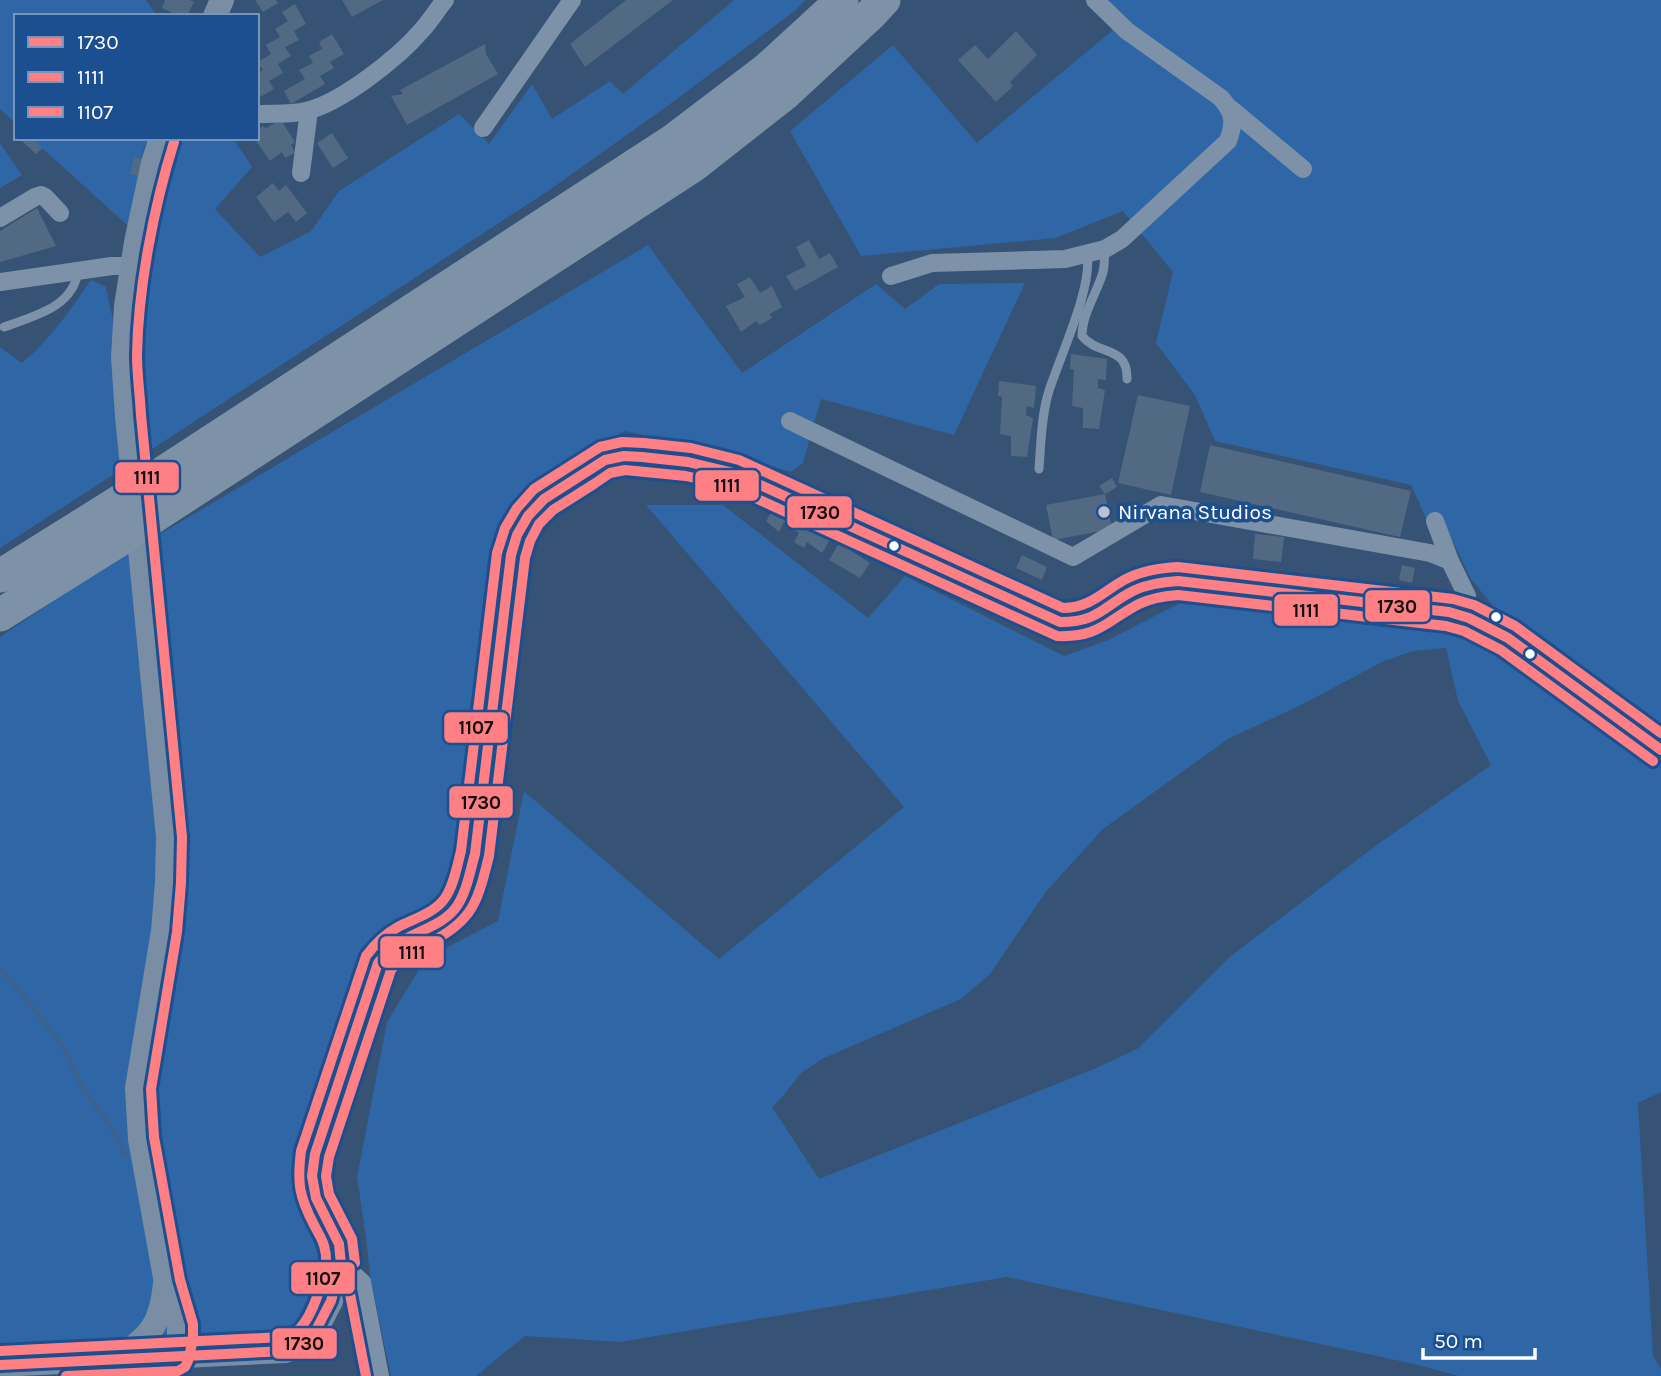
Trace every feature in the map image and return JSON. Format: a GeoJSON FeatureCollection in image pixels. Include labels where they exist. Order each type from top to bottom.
{"type":"FeatureCollection","features":[{"type":"Feature","properties":{"kind":"highway"},"geometry":{"type":"LineString","coordinates":[[0,576],[120,501],[675,139],[766,69],[842,0]]}},
{"type":"Feature","properties":{"kind":"highway"},"geometry":{"type":"LineString","coordinates":[[0,615],[693,166],[786,93],[884,0]]}},
{"type":"Feature","properties":{"kind":"street"},"geometry":{"type":"LineString","coordinates":[[259,114],[299,113],[324,105],[353,89],[400,52],[421,31],[445,0]]}},
{"type":"Feature","properties":{"kind":"street"},"geometry":{"type":"LineString","coordinates":[[483,128],[572,0]]}},
{"type":"Feature","properties":{"kind":"street"},"geometry":{"type":"LineString","coordinates":[[1095,0],[1128,31],[1206,87],[1303,169]]}},
{"type":"Feature","properties":{"kind":"street"},"geometry":{"type":"LineString","coordinates":[[301,173],[309,110]]}},
{"type":"Feature","properties":{"kind":"street"},"geometry":{"type":"LineString","coordinates":[[891,276],[932,263],[1065,259],[1096,252],[1122,239],[1228,141],[1233,128],[1231,110]]}},
{"type":"Feature","properties":{"kind":"street"},"geometry":{"type":"LineString","coordinates":[[160,140],[131,266],[123,356],[167,837],[163,931],[137,1088],[140,1139],[168,1300],[179,1325],[174,1357]]}},
{"type":"Feature","properties":{"kind":"street"},"geometry":{"type":"LineString","coordinates":[[0,218],[41,195],[60,212]]}},
{"type":"Feature","properties":{"kind":"street"},"geometry":{"type":"LineString","coordinates":[[0,282],[111,266],[131,266]]}},
{"type":"Feature","properties":{"kind":"street"},"geometry":{"type":"LineString","coordinates":[[790,421],[1073,557],[1161,505],[1430,553],[1450,561]]}},
{"type":"Feature","properties":{"kind":"street"},"geometry":{"type":"LineString","coordinates":[[0,1365],[285,1350],[303,1345],[314,1334],[331,1301],[341,1264],[339,1244],[316,1198],[312,1176],[315,1154],[377,963],[394,946],[434,925],[456,908],[467,884],[475,854],[511,555],[517,535],[528,516],[544,499],[605,460],[624,456],[642,457],[688,462],[734,473],[1060,622],[1076,622],[1093,617],[1135,590],[1158,583],[1178,581],[1449,612],[1469,618],[1508,638],[1661,750]]}},
{"type":"Feature","properties":{"kind":"street"},"geometry":{"type":"LineString","coordinates":[[1434,521],[1468,596],[1469,618]]}},
{"type":"Feature","properties":{"kind":"street"},"geometry":{"type":"LineString","coordinates":[[341,1264],[362,1282],[380,1376]]}},
{"type":"Feature","properties":{"kind":"street"},"geometry":{"type":"LineString","coordinates":[[168,1300],[202,1341],[230,1354]]}},
{"type":"Feature","properties":{"kind":"street"},"geometry":{"type":"LineString","coordinates":[[118,1359],[153,1329],[168,1300]]}},
{"type":"Feature","properties":{"kind":"lane"},"geometry":{"type":"LineString","coordinates":[[1096,252],[1102,272],[1082,336],[1088,342],[1121,357],[1127,379]]}},
{"type":"Feature","properties":{"kind":"lane"},"geometry":{"type":"LineString","coordinates":[[1039,469],[1045,406],[1096,252]]}},
{"type":"Feature","properties":{"kind":"lane"},"geometry":{"type":"LineString","coordinates":[[4,327],[56,307],[65,299],[77,280],[78,271]]}},
{"type":"Feature","properties":{"kind":"shaded area"},"geometry":{"type":"Polygon","coordinates":[[[0,0],[146,0],[156,14],[14,14],[14,122],[0,109],[0,0]]]}},
{"type":"Feature","properties":{"kind":"shaded area"},"geometry":{"type":"Polygon","coordinates":[[[734,0],[805,0],[796,10],[666,107],[548,191],[140,457],[137,356],[150,225],[179,140],[234,140],[252,167],[215,209],[260,257],[311,231],[339,191],[459,114],[489,144],[532,84],[552,119],[610,81],[623,94],[734,0]]]}},
{"type":"Feature","properties":{"kind":"shaded area"},"geometry":{"type":"Polygon","coordinates":[[[1091,0],[1661,0],[1661,735],[1497,611],[1471,579],[1439,513],[1426,518],[1411,485],[1215,441],[1195,395],[1156,343],[1173,272],[1123,211],[1056,238],[861,256],[790,131],[893,45],[977,143],[1113,30],[1091,0]]]}},
{"type":"Feature","properties":{"kind":"shaded area"},"geometry":{"type":"Polygon","coordinates":[[[21,140],[148,140],[128,226],[42,148],[36,154],[21,140]]]}},
{"type":"Feature","properties":{"kind":"shaded area"},"geometry":{"type":"Polygon","coordinates":[[[0,143],[22,175],[0,188],[0,143]]]}},
{"type":"Feature","properties":{"kind":"shaded area"},"geometry":{"type":"Polygon","coordinates":[[[648,245],[742,373],[876,284],[905,309],[939,284],[1025,283],[954,435],[821,399],[803,463],[791,472],[722,451],[624,431],[516,503],[499,534],[455,867],[440,900],[373,939],[299,1198],[321,1264],[309,1305],[288,1332],[0,1346],[0,637],[101,569],[648,245]]]}},
{"type":"Feature","properties":{"kind":"shaded area"},"geometry":{"type":"Polygon","coordinates":[[[91,280],[106,287],[115,330],[122,469],[0,548],[0,347],[22,363],[51,335],[91,280]]]}},
{"type":"Feature","properties":{"kind":"shaded area"},"geometry":{"type":"Polygon","coordinates":[[[646,505],[723,505],[868,618],[905,576],[1064,656],[1108,640],[1192,597],[1451,621],[1501,644],[1661,761],[1661,1092],[1638,1103],[1653,1356],[1661,1369],[1661,1376],[1459,1376],[1007,1277],[620,1342],[525,1336],[476,1376],[391,1376],[371,1282],[357,1177],[387,1022],[426,958],[498,921],[524,791],[719,959],[904,807],[646,505]],[[1446,648],[1413,651],[1384,661],[1301,705],[1228,739],[1103,829],[1045,893],[990,974],[961,999],[824,1058],[801,1073],[772,1107],[819,1179],[1094,1069],[1137,1049],[1231,956],[1378,844],[1491,765],[1458,701],[1446,648]]]}},
{"type":"Feature","properties":{"kind":"building"},"geometry":{"type":"Polygon","coordinates":[[[165,0],[194,2],[188,14],[175,14],[162,8],[165,0]]]}},
{"type":"Feature","properties":{"kind":"building"},"geometry":{"type":"Polygon","coordinates":[[[255,0],[276,0],[278,3],[263,12],[255,0]]]}},
{"type":"Feature","properties":{"kind":"building"},"geometry":{"type":"Polygon","coordinates":[[[342,0],[383,0],[352,17],[342,0]]]}},
{"type":"Feature","properties":{"kind":"building"},"geometry":{"type":"Polygon","coordinates":[[[626,0],[673,0],[585,67],[570,44],[626,0]]]}},
{"type":"Feature","properties":{"kind":"building"},"geometry":{"type":"Polygon","coordinates":[[[295,4],[306,24],[294,31],[299,40],[285,47],[291,56],[278,64],[283,73],[269,81],[274,89],[260,97],[259,73],[263,70],[259,61],[271,54],[266,45],[280,37],[275,29],[288,21],[282,12],[295,4]]]}},
{"type":"Feature","properties":{"kind":"building"},"geometry":{"type":"Polygon","coordinates":[[[1016,31],[1037,55],[1010,82],[1013,86],[996,102],[958,60],[975,45],[988,59],[1016,31]]]}},
{"type":"Feature","properties":{"kind":"building"},"geometry":{"type":"Polygon","coordinates":[[[332,34],[344,54],[330,62],[334,68],[320,76],[325,84],[291,104],[284,91],[305,79],[299,70],[313,63],[309,56],[322,49],[319,42],[332,34]]]}},
{"type":"Feature","properties":{"kind":"building"},"geometry":{"type":"Polygon","coordinates":[[[485,44],[486,54],[498,74],[407,125],[391,96],[403,94],[400,90],[485,44]]]}},
{"type":"Feature","properties":{"kind":"building"},"geometry":{"type":"Polygon","coordinates":[[[281,120],[295,142],[291,145],[295,153],[285,158],[282,152],[270,161],[255,140],[259,140],[259,129],[263,126],[266,128],[281,120]]]}},
{"type":"Feature","properties":{"kind":"building"},"geometry":{"type":"Polygon","coordinates":[[[332,133],[348,158],[333,168],[317,143],[332,133]]]}},
{"type":"Feature","properties":{"kind":"building"},"geometry":{"type":"Polygon","coordinates":[[[21,140],[33,140],[42,148],[36,154],[21,140]]]}},
{"type":"Feature","properties":{"kind":"building"},"geometry":{"type":"Polygon","coordinates":[[[134,157],[142,159],[138,176],[130,174],[134,157]]]}},
{"type":"Feature","properties":{"kind":"building"},"geometry":{"type":"Polygon","coordinates":[[[273,183],[279,191],[286,185],[307,213],[296,222],[288,212],[274,222],[256,197],[273,183]]]}},
{"type":"Feature","properties":{"kind":"building"},"geometry":{"type":"Polygon","coordinates":[[[37,208],[56,246],[0,262],[0,231],[37,208]]]}},
{"type":"Feature","properties":{"kind":"building"},"geometry":{"type":"Polygon","coordinates":[[[809,240],[819,259],[830,253],[838,267],[795,291],[786,276],[806,266],[796,247],[809,240]]]}},
{"type":"Feature","properties":{"kind":"building"},"geometry":{"type":"Polygon","coordinates":[[[750,277],[760,293],[772,286],[782,307],[770,314],[772,318],[760,325],[756,321],[741,332],[726,306],[745,297],[737,284],[750,277]]]}},
{"type":"Feature","properties":{"kind":"building"},"geometry":{"type":"Polygon","coordinates":[[[1071,354],[1107,359],[1106,380],[1098,379],[1098,388],[1105,390],[1099,429],[1083,428],[1083,408],[1072,406],[1074,369],[1070,369],[1071,354]]]}},
{"type":"Feature","properties":{"kind":"building"},"geometry":{"type":"Polygon","coordinates":[[[999,381],[1036,386],[1034,408],[1027,406],[1026,415],[1033,418],[1027,457],[1011,456],[1011,436],[1000,434],[1002,397],[998,396],[999,381]]]}},
{"type":"Feature","properties":{"kind":"building"},"geometry":{"type":"Polygon","coordinates":[[[1138,395],[1190,406],[1171,495],[1118,483],[1138,395]]]}},
{"type":"Feature","properties":{"kind":"building"},"geometry":{"type":"Polygon","coordinates":[[[1210,445],[1411,491],[1400,537],[1200,492],[1210,445]]]}},
{"type":"Feature","properties":{"kind":"building"},"geometry":{"type":"Polygon","coordinates":[[[1112,478],[1117,487],[1105,494],[1099,486],[1112,478]]]}},
{"type":"Feature","properties":{"kind":"building"},"geometry":{"type":"Polygon","coordinates":[[[1105,494],[1112,529],[1053,540],[1046,505],[1105,494]]]}},
{"type":"Feature","properties":{"kind":"building"},"geometry":{"type":"Polygon","coordinates":[[[776,505],[787,513],[791,509],[832,536],[822,553],[807,542],[804,548],[794,542],[799,533],[784,522],[779,532],[766,521],[776,505]]]}},
{"type":"Feature","properties":{"kind":"building"},"geometry":{"type":"Polygon","coordinates":[[[1255,534],[1284,537],[1281,562],[1253,559],[1255,534]]]}},
{"type":"Feature","properties":{"kind":"building"},"geometry":{"type":"Polygon","coordinates":[[[839,543],[870,563],[860,578],[829,560],[839,543]]]}},
{"type":"Feature","properties":{"kind":"building"},"geometry":{"type":"Polygon","coordinates":[[[1022,555],[1047,567],[1042,580],[1016,568],[1022,555]]]}},
{"type":"Feature","properties":{"kind":"building"},"geometry":{"type":"Polygon","coordinates":[[[1402,565],[1415,568],[1412,583],[1399,580],[1402,565]]]}},
{"type":"Feature","properties":{"kind":"waterway"},"geometry":{"type":"LineString","coordinates":[[0,968],[64,1048],[81,1086],[112,1128],[126,1155]]}},
{"type":"Feature","properties":{"kind":"transit line","name":"1111"},"geometry":{"type":"LineString","coordinates":[[66,1376],[178,1371],[185,1367],[188,1361],[193,1339],[193,1324],[180,1280],[154,1137],[151,1089],[177,932],[182,837],[137,355],[140,302],[148,247],[174,142]]}},
{"type":"Feature","properties":{"kind":"transit line","name":"1107"},"geometry":{"type":"LineString","coordinates":[[0,1351],[282,1337],[295,1332],[303,1325],[319,1293],[326,1258],[323,1243],[302,1197],[299,1181],[301,1151],[366,956],[389,933],[436,908],[445,898],[453,881],[461,851],[497,553],[505,528],[517,508],[534,489],[600,447],[622,442],[644,443],[691,448],[739,460],[1063,608],[1082,605],[1140,573],[1178,567],[1453,599],[1474,605],[1515,626],[1661,733]]}},
{"type":"Feature","properties":{"kind":"transit line","name":"1730"},"geometry":{"type":"LineString","coordinates":[[0,1365],[285,1351],[303,1345],[314,1334],[331,1301],[341,1264],[339,1244],[316,1198],[312,1176],[315,1154],[378,963],[402,941],[446,918],[457,906],[466,887],[475,854],[511,555],[517,535],[528,516],[544,499],[605,460],[624,456],[642,457],[688,462],[734,473],[1060,622],[1093,616],[1140,588],[1178,581],[1449,612],[1469,618],[1508,638],[1661,750]]}},
{"type":"Feature","properties":{"kind":"transit line","name":"1111"},"geometry":{"type":"LineString","coordinates":[[355,1263],[352,1239],[329,1194],[326,1176],[329,1157],[391,970],[409,954],[457,925],[472,907],[481,885],[489,856],[525,558],[530,541],[539,524],[553,510],[610,473],[625,470],[686,476],[729,486],[1057,636],[1093,631],[1144,602],[1178,595],[1446,626],[1464,631],[1501,650],[1653,761]]}},
{"type":"Feature","properties":{"kind":"transit line","name":"1111"},"geometry":{"type":"LineString","coordinates":[[332,1275],[349,1289],[366,1376]]}},
{"type":"Feature","properties":{"kind":"place","name":"Nirvana Studios"},"geometry":{"type":"Point","coordinates":[1104,512]}}]}
